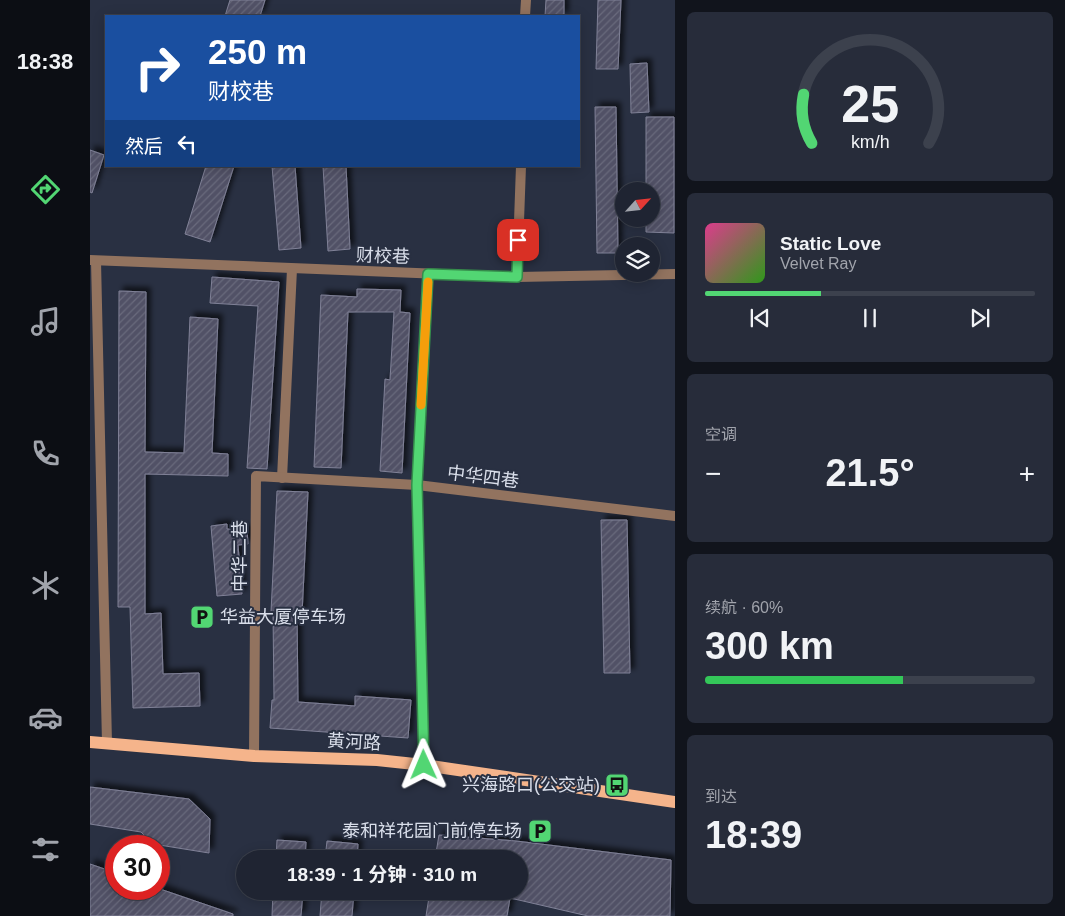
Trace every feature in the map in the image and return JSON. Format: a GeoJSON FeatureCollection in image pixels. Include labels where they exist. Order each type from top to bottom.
{"type":"FeatureCollection","features":[{"type":"Feature","properties":{"kind":"main road","name":"黄河路"},"geometry":{"type":"LineString","coordinates":[[90,742],[254,756],[376,760],[424,765],[675,802]]}},
{"type":"Feature","properties":{"kind":"street"},"geometry":{"type":"LineString","coordinates":[[525,15],[526,0]]}},
{"type":"Feature","properties":{"kind":"street"},"geometry":{"type":"LineString","coordinates":[[517,277],[521,167]]}},
{"type":"Feature","properties":{"kind":"street"},"geometry":{"type":"LineString","coordinates":[[93,260],[107,743]]}},
{"type":"Feature","properties":{"kind":"street","name":"财校巷"},"geometry":{"type":"LineString","coordinates":[[93,260],[517,277],[675,274]]}},
{"type":"Feature","properties":{"kind":"street"},"geometry":{"type":"LineString","coordinates":[[282,478],[292,269]]}},
{"type":"Feature","properties":{"kind":"street"},"geometry":{"type":"LineString","coordinates":[[424,765],[417,485],[428,274]]}},
{"type":"Feature","properties":{"kind":"street","name":"中华四巷"},"geometry":{"type":"LineString","coordinates":[[256,476],[417,485],[675,516]]}},
{"type":"Feature","properties":{"kind":"street","name":"中华二巷"},"geometry":{"type":"LineString","coordinates":[[254,756],[256,476]]}},
{"type":"Feature","properties":{"kind":"building"},"geometry":{"type":"Polygon","coordinates":[[[230,0],[265,0],[260,15],[225,15],[230,0]]]}},
{"type":"Feature","properties":{"kind":"building"},"geometry":{"type":"Polygon","coordinates":[[[546,0],[564,0],[564,15],[545,15],[546,0]]]}},
{"type":"Feature","properties":{"kind":"building"},"geometry":{"type":"Polygon","coordinates":[[[598,0],[621,0],[618,69],[596,69],[598,0]]]}},
{"type":"Feature","properties":{"kind":"building"},"geometry":{"type":"Polygon","coordinates":[[[647,63],[649,112],[631,113],[630,64],[647,63]]]}},
{"type":"Feature","properties":{"kind":"building"},"geometry":{"type":"Polygon","coordinates":[[[595,107],[616,107],[617,182],[615,182],[615,228],[618,228],[618,237],[615,237],[615,253],[597,253],[595,107]]]}},
{"type":"Feature","properties":{"kind":"building"},"geometry":{"type":"Polygon","coordinates":[[[646,117],[674,117],[674,233],[646,232],[646,228],[660,227],[660,182],[646,182],[646,117]]]}},
{"type":"Feature","properties":{"kind":"building"},"geometry":{"type":"Polygon","coordinates":[[[90,150],[104,155],[92,193],[90,192],[90,150]]]}},
{"type":"Feature","properties":{"kind":"building"},"geometry":{"type":"Polygon","coordinates":[[[206,167],[234,167],[210,242],[185,234],[206,167]]]}},
{"type":"Feature","properties":{"kind":"building"},"geometry":{"type":"Polygon","coordinates":[[[272,167],[295,167],[301,248],[279,250],[272,167]]]}},
{"type":"Feature","properties":{"kind":"building"},"geometry":{"type":"Polygon","coordinates":[[[323,167],[346,167],[350,249],[328,251],[323,167]]]}},
{"type":"Feature","properties":{"kind":"building"},"geometry":{"type":"Polygon","coordinates":[[[212,277],[279,282],[267,469],[247,468],[258,306],[210,303],[212,277]]]}},
{"type":"Feature","properties":{"kind":"building"},"geometry":{"type":"Polygon","coordinates":[[[357,289],[401,290],[400,312],[410,313],[402,473],[380,471],[385,379],[390,380],[394,312],[348,312],[341,468],[314,467],[321,295],[357,297],[357,289]]]}},
{"type":"Feature","properties":{"kind":"building"},"geometry":{"type":"Polygon","coordinates":[[[119,291],[146,292],[145,452],[184,453],[190,317],[218,319],[212,453],[228,454],[228,476],[145,474],[145,614],[161,613],[163,674],[199,673],[200,706],[133,708],[130,607],[118,607],[119,291]]]}},
{"type":"Feature","properties":{"kind":"building"},"geometry":{"type":"Polygon","coordinates":[[[277,491],[308,492],[302,614],[297,614],[298,702],[355,706],[355,696],[411,700],[408,738],[270,728],[272,700],[274,700],[273,613],[271,612],[277,491]]]}},
{"type":"Feature","properties":{"kind":"building"},"geometry":{"type":"Polygon","coordinates":[[[601,520],[627,520],[630,673],[604,673],[601,520]]]}},
{"type":"Feature","properties":{"kind":"building"},"geometry":{"type":"Polygon","coordinates":[[[227,524],[227,529],[247,530],[248,544],[238,545],[242,594],[217,596],[211,526],[227,524]]]}},
{"type":"Feature","properties":{"kind":"building"},"geometry":{"type":"Polygon","coordinates":[[[90,787],[189,799],[210,819],[209,853],[170,847],[170,835],[144,835],[141,832],[90,824],[90,787]]]}},
{"type":"Feature","properties":{"kind":"building"},"geometry":{"type":"Polygon","coordinates":[[[439,835],[516,841],[671,860],[670,916],[588,916],[519,900],[528,900],[528,850],[436,850],[439,835]]]}},
{"type":"Feature","properties":{"kind":"building"},"geometry":{"type":"Polygon","coordinates":[[[277,840],[306,842],[306,850],[276,850],[277,840]]]}},
{"type":"Feature","properties":{"kind":"building"},"geometry":{"type":"Polygon","coordinates":[[[327,841],[358,844],[358,850],[326,850],[327,841]]]}},
{"type":"Feature","properties":{"kind":"building"},"geometry":{"type":"Polygon","coordinates":[[[90,864],[105,869],[105,900],[170,900],[170,892],[233,914],[233,916],[90,916],[90,864]]]}},
{"type":"Feature","properties":{"kind":"building"},"geometry":{"type":"Polygon","coordinates":[[[273,900],[302,900],[301,916],[272,916],[273,900]]]}},
{"type":"Feature","properties":{"kind":"building"},"geometry":{"type":"Polygon","coordinates":[[[321,900],[353,900],[352,916],[320,916],[321,900]]]}},
{"type":"Feature","properties":{"kind":"building"},"geometry":{"type":"Polygon","coordinates":[[[429,900],[510,900],[507,916],[426,916],[429,900]]]}},
{"type":"Feature","properties":{"kind":"slow traffic"},"geometry":{"type":"LineString","coordinates":[[421,405],[428,282]]}},
{"type":"Feature","properties":{"kind":"place","name":"华益大厦停车场"},"geometry":{"type":"Point","coordinates":[202,617]}},
{"type":"Feature","properties":{"kind":"place","name":"兴海路口(公交站)"},"geometry":{"type":"Point","coordinates":[617,785]}},
{"type":"Feature","properties":{"kind":"place","name":"泰和祥花园门前停车场"},"geometry":{"type":"Point","coordinates":[540,831]}},
{"type":"Feature","properties":{"kind":"route"},"geometry":{"type":"LineString","coordinates":[[424,765],[417,485],[428,274],[517,277],[518,240]]}}]}
